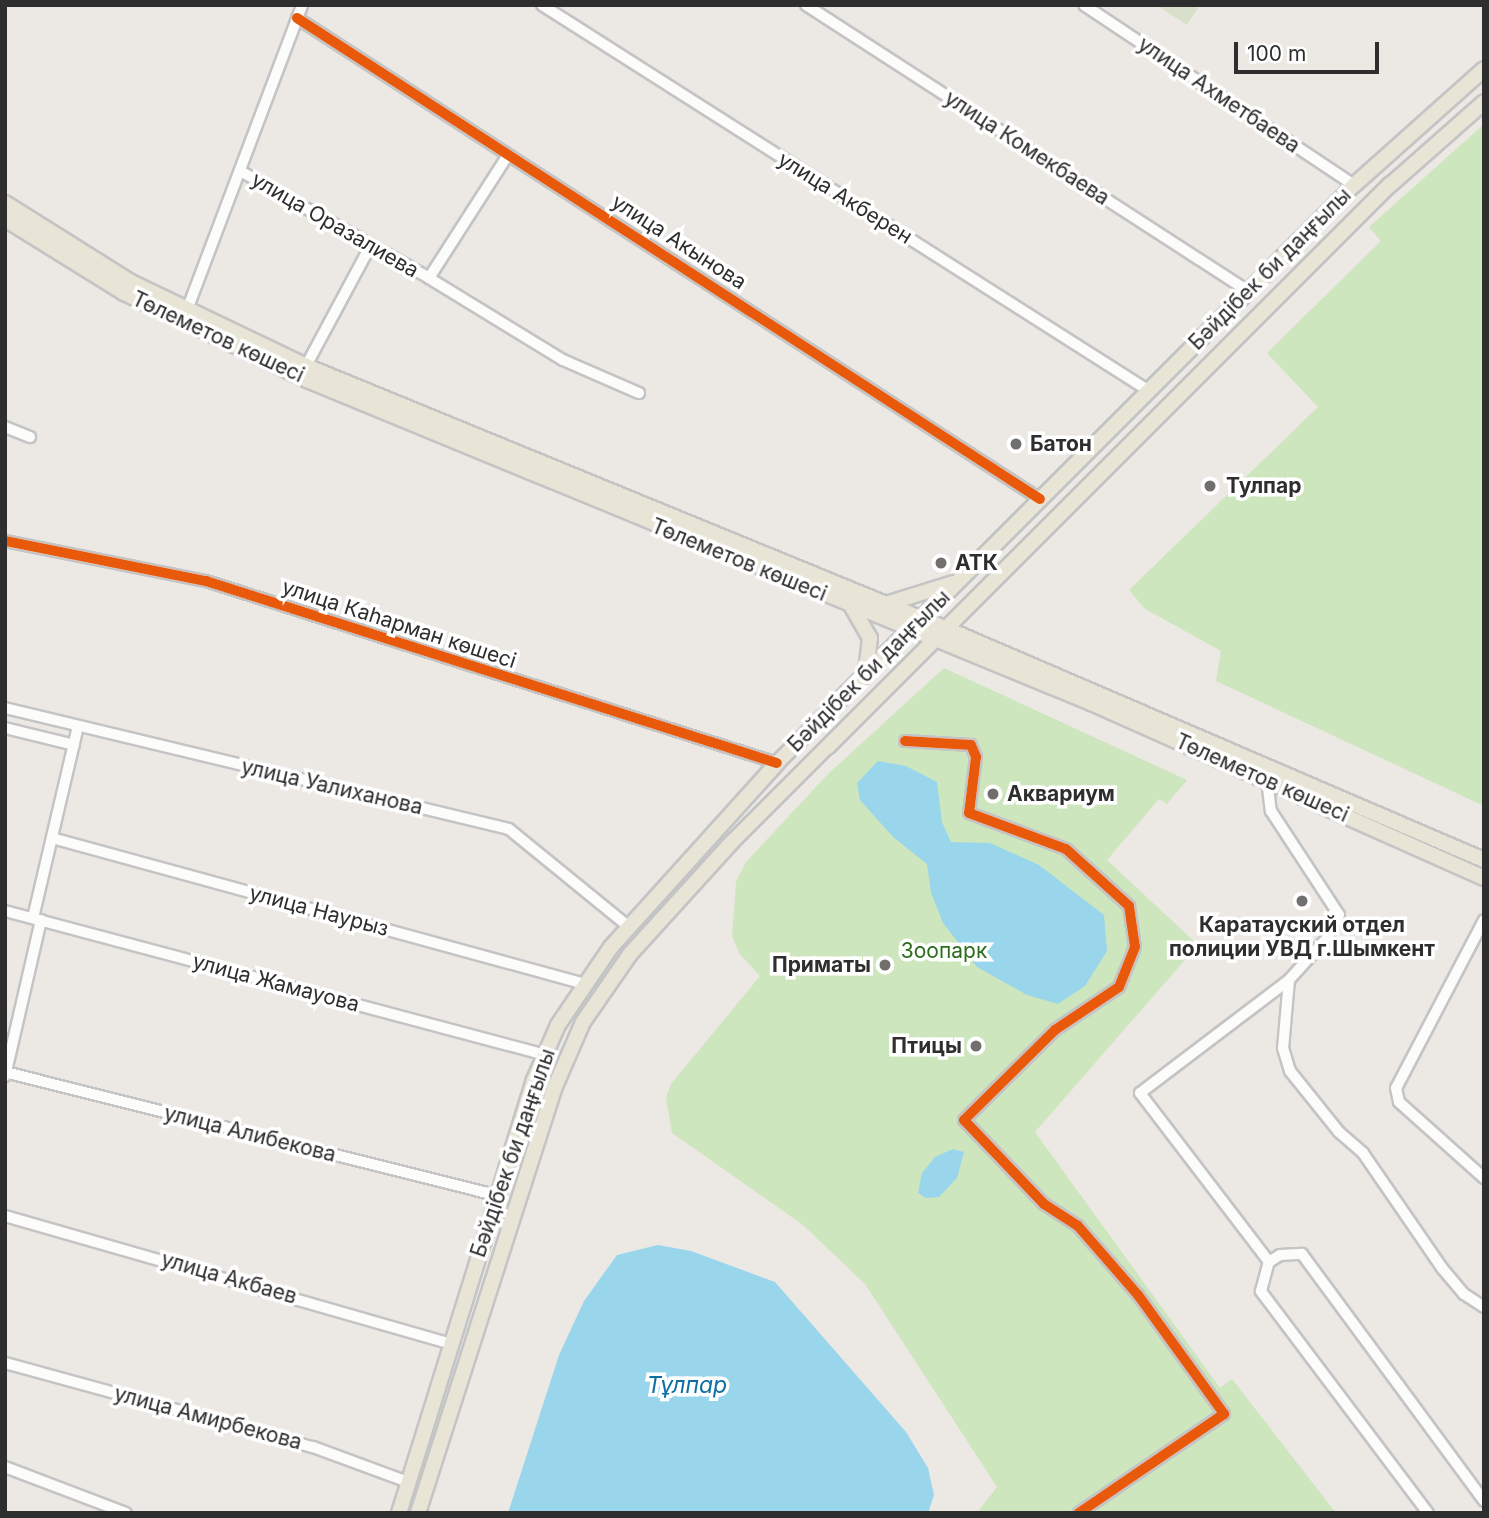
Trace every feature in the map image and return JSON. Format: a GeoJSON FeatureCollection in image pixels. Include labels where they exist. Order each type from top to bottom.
{"type":"FeatureCollection","features":[{"type":"Feature","properties":{"kind":"main road","name":"Бәйдібек би даңғылы"},"geometry":{"type":"LineString","coordinates":[[399,1513],[495,1195],[546,1055],[585,984],[628,926],[777,763],[1040,499],[1354,185],[1484,69]]}},
{"type":"Feature","properties":{"kind":"main road","name":"Бәйдібек би даңғылы"},"geometry":{"type":"LineString","coordinates":[[418,1513],[537,1135],[583,1022],[630,954],[732,842],[1390,185],[1484,102]]}},
{"type":"Feature","properties":{"kind":"main road","name":"Төлеметов көшесі"},"geometry":{"type":"LineString","coordinates":[[5,203],[131,282],[306,366],[947,629],[1484,860]]}},
{"type":"Feature","properties":{"kind":"main road","name":"Төлеметов көшесі"},"geometry":{"type":"LineString","coordinates":[[5,219],[124,293],[195,329],[1267,779],[1484,878]]}},
{"type":"Feature","properties":{"kind":"main road"},"geometry":{"type":"LineString","coordinates":[[1101,438],[1121,455]]}},
{"type":"Feature","properties":{"kind":"main road"},"geometry":{"type":"LineString","coordinates":[[885,604],[961,580]]}},
{"type":"Feature","properties":{"kind":"main road"},"geometry":{"type":"LineString","coordinates":[[852,607],[870,638],[864,676]]}},
{"type":"Feature","properties":{"kind":"street"},"geometry":{"type":"LineString","coordinates":[[187,310],[242,172],[302,5]]}},
{"type":"Feature","properties":{"kind":"street","name":"улица Акберен"},"geometry":{"type":"LineString","coordinates":[[542,5],[1149,391]]}},
{"type":"Feature","properties":{"kind":"street","name":"улица Комекбаева"},"geometry":{"type":"LineString","coordinates":[[806,5],[1248,291]]}},
{"type":"Feature","properties":{"kind":"street","name":"улица Ахметбаева"},"geometry":{"type":"LineString","coordinates":[[1084,5],[1354,185]]}},
{"type":"Feature","properties":{"kind":"street","name":"улица Акынова"},"geometry":{"type":"LineString","coordinates":[[297,18],[1040,499]]}},
{"type":"Feature","properties":{"kind":"street","name":"улица Оразалиева"},"geometry":{"type":"LineString","coordinates":[[429,278],[508,155]]}},
{"type":"Feature","properties":{"kind":"street","name":"улица Оразалиева"},"geometry":{"type":"LineString","coordinates":[[242,172],[429,278],[563,360],[639,393]]}},
{"type":"Feature","properties":{"kind":"street"},"geometry":{"type":"LineString","coordinates":[[306,366],[371,245]]}},
{"type":"Feature","properties":{"kind":"street"},"geometry":{"type":"LineString","coordinates":[[5,427],[30,437]]}},
{"type":"Feature","properties":{"kind":"street","name":"улица Каһарман көшесі"},"geometry":{"type":"LineString","coordinates":[[5,541],[205,581],[777,763]]}},
{"type":"Feature","properties":{"kind":"street","name":"улица Уалиханова"},"geometry":{"type":"LineString","coordinates":[[5,708],[509,829],[628,926]]}},
{"type":"Feature","properties":{"kind":"street"},"geometry":{"type":"LineString","coordinates":[[6,1074],[52,838],[78,726]]}},
{"type":"Feature","properties":{"kind":"street"},"geometry":{"type":"LineString","coordinates":[[5,728],[74,745]]}},
{"type":"Feature","properties":{"kind":"street"},"geometry":{"type":"LineString","coordinates":[[905,741],[971,745],[976,757],[970,813],[1066,849],[1129,906],[1135,947],[1119,987],[1055,1030],[964,1120],[1045,1204],[1078,1226],[1138,1295],[1224,1414],[1079,1513]]}},
{"type":"Feature","properties":{"kind":"street"},"geometry":{"type":"LineString","coordinates":[[1267,779],[1271,811],[1339,915],[1328,937],[1289,980],[1140,1093],[1269,1262]]}},
{"type":"Feature","properties":{"kind":"street","name":"улица Наурыз"},"geometry":{"type":"LineString","coordinates":[[52,838],[585,984]]}},
{"type":"Feature","properties":{"kind":"street","name":"улица Жамауова"},"geometry":{"type":"LineString","coordinates":[[5,911],[546,1055]]}},
{"type":"Feature","properties":{"kind":"street"},"geometry":{"type":"LineString","coordinates":[[1484,920],[1396,1088],[1398,1101],[1484,1178]]}},
{"type":"Feature","properties":{"kind":"street"},"geometry":{"type":"LineString","coordinates":[[1289,980],[1283,1048],[1290,1071],[1339,1132],[1363,1153],[1442,1268],[1464,1294],[1484,1307]]}},
{"type":"Feature","properties":{"kind":"street","name":"улица Алибекова"},"geometry":{"type":"LineString","coordinates":[[6,1074],[495,1195]]}},
{"type":"Feature","properties":{"kind":"street","name":"улица Акбаев"},"geometry":{"type":"LineString","coordinates":[[5,1216],[451,1344]]}},
{"type":"Feature","properties":{"kind":"street"},"geometry":{"type":"LineString","coordinates":[[1428,1513],[1261,1291],[1269,1262],[1280,1255],[1301,1254],[1484,1501]]}},
{"type":"Feature","properties":{"kind":"street","name":"улица Амирбекова"},"geometry":{"type":"LineString","coordinates":[[5,1363],[313,1447],[408,1482]]}},
{"type":"Feature","properties":{"kind":"street"},"geometry":{"type":"LineString","coordinates":[[5,1467],[126,1513]]}},
{"type":"Feature","properties":{"kind":"green space"},"geometry":{"type":"Polygon","coordinates":[[[1156,5],[1200,5],[1187,25],[1156,5]]]}},
{"type":"Feature","properties":{"kind":"green space"},"geometry":{"type":"Polygon","coordinates":[[[1484,124],[1484,806],[1216,681],[1221,651],[1145,609],[1129,590],[1318,407],[1267,353],[1381,241],[1369,227],[1484,124]]]}},
{"type":"Feature","properties":{"kind":"green space","name":"Зоопарк"},"geometry":{"type":"Polygon","coordinates":[[[944,668],[1187,780],[1167,804],[1159,799],[1107,860],[1198,945],[1035,1132],[1220,1388],[1232,1379],[1336,1513],[977,1513],[997,1487],[865,1284],[803,1225],[672,1133],[666,1098],[671,1084],[760,976],[739,953],[732,936],[736,882],[746,862],[828,774],[944,668]]]}},
{"type":"Feature","properties":{"kind":"water"},"geometry":{"type":"Polygon","coordinates":[[[878,761],[906,766],[937,782],[942,822],[951,842],[990,843],[1039,865],[1104,915],[1107,951],[1085,986],[1058,1004],[1027,995],[977,967],[943,923],[931,893],[927,864],[893,837],[860,800],[857,783],[878,761]]]}},
{"type":"Feature","properties":{"kind":"water"},"geometry":{"type":"Polygon","coordinates":[[[953,1149],[964,1152],[957,1178],[939,1197],[926,1198],[918,1193],[922,1173],[935,1157],[953,1149]]]}},
{"type":"Feature","properties":{"kind":"water","name":"Тұлпар"},"geometry":{"type":"Polygon","coordinates":[[[658,1245],[691,1251],[775,1282],[906,1432],[928,1468],[934,1495],[928,1513],[508,1513],[559,1355],[584,1301],[617,1255],[658,1245]]]}},
{"type":"Feature","properties":{"kind":"cycle path"},"geometry":{"type":"LineString","coordinates":[[297,18],[1040,499]]}},
{"type":"Feature","properties":{"kind":"cycle path"},"geometry":{"type":"LineString","coordinates":[[5,541],[206,581],[777,763]]}},
{"type":"Feature","properties":{"kind":"cycle path"},"geometry":{"type":"LineString","coordinates":[[905,741],[971,745],[976,757],[969,813],[1066,849],[1129,906],[1135,947],[1119,987],[1055,1030],[964,1120],[1044,1204],[1078,1226],[1138,1295],[1224,1414],[1079,1513]]}},
{"type":"Feature","properties":{"kind":"place","name":"Батон"},"geometry":{"type":"Point","coordinates":[1016,444]}},
{"type":"Feature","properties":{"kind":"place","name":"Тулпар"},"geometry":{"type":"Point","coordinates":[1210,486]}},
{"type":"Feature","properties":{"kind":"place","name":"АТК"},"geometry":{"type":"Point","coordinates":[941,563]}},
{"type":"Feature","properties":{"kind":"place","name":"Аквариум"},"geometry":{"type":"Point","coordinates":[993,794]}},
{"type":"Feature","properties":{"kind":"place","name":"Каратауский отдел полиции УВД г.Шымкент"},"geometry":{"type":"Point","coordinates":[1302,901]}},
{"type":"Feature","properties":{"kind":"place","name":"Приматы"},"geometry":{"type":"Point","coordinates":[885,965]}},
{"type":"Feature","properties":{"kind":"place","name":"Птицы"},"geometry":{"type":"Point","coordinates":[976,1046]}}]}
